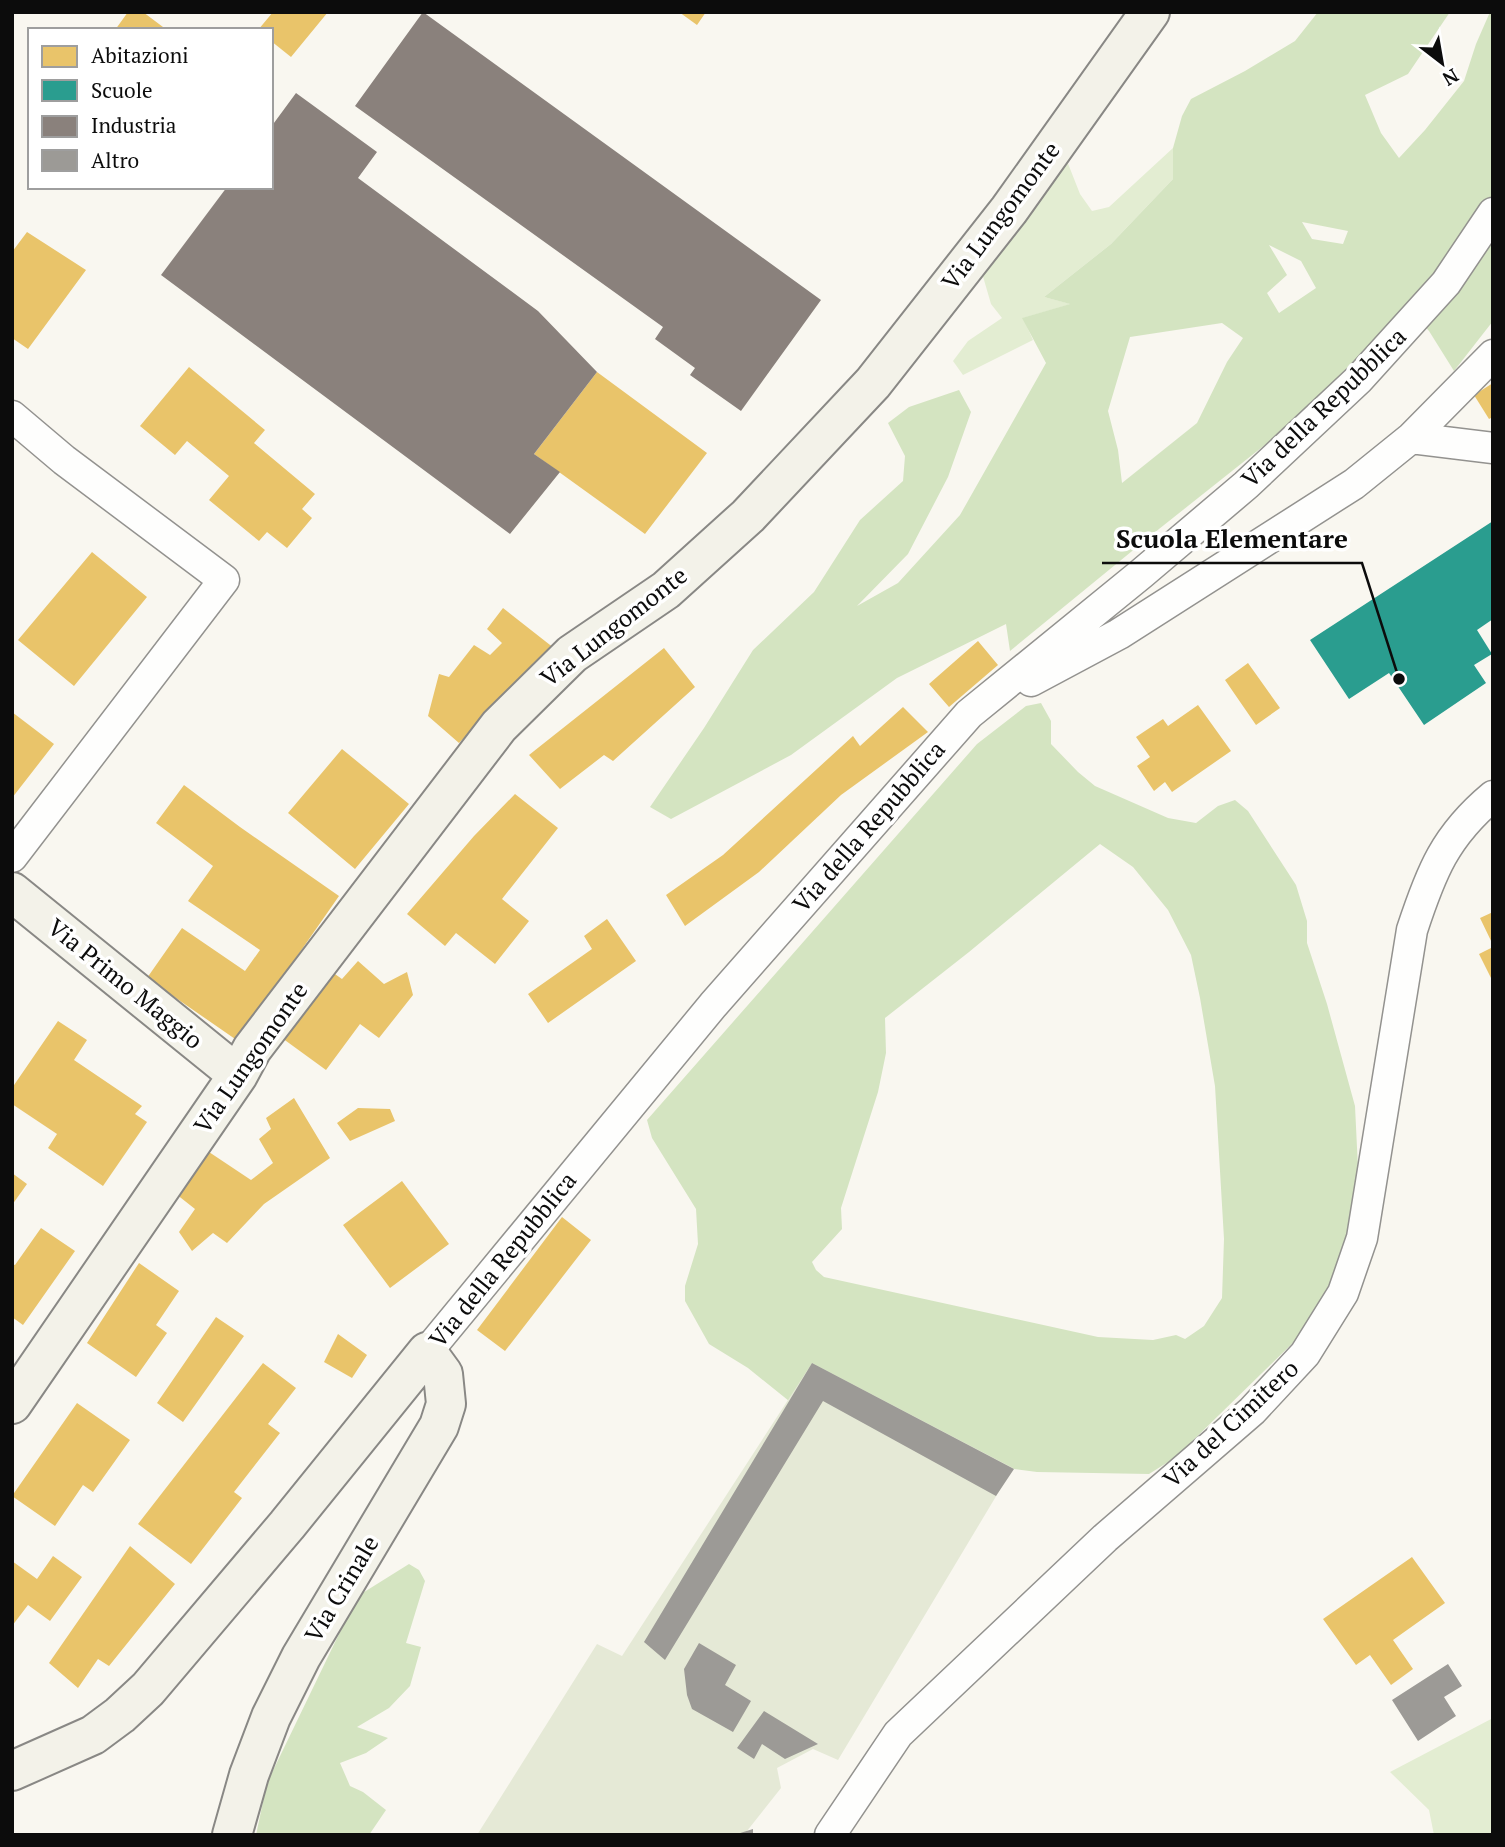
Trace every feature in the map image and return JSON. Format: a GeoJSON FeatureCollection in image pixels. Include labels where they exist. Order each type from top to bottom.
{"type":"FeatureCollection","features":[{"type":"Feature","properties":{"kind":"street","name":"Via Lungomonte"},"geometry":{"type":"LineString","coordinates":[[12,1404],[245,1062],[499,726],[572,654],[666,590],[748,516],[873,383],[1009,210],[1150,12]]}},
{"type":"Feature","properties":{"kind":"street","name":"Via della Repubblica"},"geometry":{"type":"LineString","coordinates":[[12,1771],[93,1735],[148,1689],[713,1006],[969,715],[1246,485],[1359,379],[1446,283],[1493,213]]}},
{"type":"Feature","properties":{"kind":"street","name":"Via della Repubblica"},"geometry":{"type":"LineString","coordinates":[[969,715],[1119,634],[1354,484],[1411,439],[1493,355]]}},
{"type":"Feature","properties":{"kind":"street"},"geometry":{"type":"LineString","coordinates":[[12,416],[64,460],[224,580],[12,857]]}},
{"type":"Feature","properties":{"kind":"street"},"geometry":{"type":"LineString","coordinates":[[1411,439],[1493,448]]}},
{"type":"Feature","properties":{"kind":"street","name":"Via del Cimitero"},"geometry":{"type":"LineString","coordinates":[[830,1835],[898,1734],[1105,1538],[1252,1411],[1305,1354],[1343,1293],[1362,1238],[1415,919],[1435,866],[1448,843],[1460,827],[1493,796]]}},
{"type":"Feature","properties":{"kind":"street","name":"Via Primo Maggio"},"geometry":{"type":"LineString","coordinates":[[12,892],[245,1062]]}},
{"type":"Feature","properties":{"kind":"street","name":"Via Crinale"},"geometry":{"type":"LineString","coordinates":[[232,1835],[249,1775],[271,1717],[301,1657],[439,1426],[446,1404],[443,1374],[427,1352]]}},
{"type":"Feature","properties":{"kind":"green space"},"geometry":{"type":"Polygon","coordinates":[[[1318,12],[1450,12],[1408,74],[1365,95],[1381,133],[1399,158],[1464,81],[1476,44],[1490,12],[1493,12],[1493,321],[1454,371],[1429,331],[1408,308],[1295,421],[1010,651],[1006,624],[897,678],[791,755],[671,819],[650,807],[753,650],[814,592],[860,520],[903,481],[905,456],[888,423],[909,407],[959,390],[971,412],[948,477],[908,554],[857,606],[898,583],[960,515],[1046,363],[1022,318],[1070,304],[1044,297],[1111,244],[1173,179],[1173,148],[1182,116],[1191,99],[1295,41],[1318,12]],[[1302,222],[1312,239],[1343,244],[1348,231],[1302,222]],[[1269,245],[1287,275],[1267,293],[1279,313],[1316,288],[1301,261],[1269,245]],[[1222,323],[1130,337],[1108,411],[1118,450],[1122,483],[1197,423],[1227,362],[1243,338],[1222,323]]]}},
{"type":"Feature","properties":{"kind":"green space"},"geometry":{"type":"Polygon","coordinates":[[[1173,148],[1173,179],[1111,244],[1044,297],[1071,304],[1023,318],[1033,340],[963,375],[953,361],[968,341],[1002,318],[991,304],[982,273],[1067,161],[1080,194],[1092,211],[1109,207],[1173,148]]]}},
{"type":"Feature","properties":{"kind":"green space"},"geometry":{"type":"Polygon","coordinates":[[[1041,703],[1051,721],[1051,744],[1095,786],[1168,818],[1196,823],[1218,806],[1235,800],[1248,811],[1296,885],[1307,921],[1307,943],[1355,1106],[1359,1189],[1334,1287],[1308,1328],[1176,1457],[1149,1474],[1037,1472],[1014,1469],[812,1364],[789,1401],[748,1368],[709,1344],[685,1301],[685,1286],[698,1244],[696,1209],[652,1138],[647,1120],[977,744],[1026,706],[1041,703]],[[1100,844],[885,1018],[886,1053],[878,1092],[841,1208],[842,1229],[812,1262],[824,1277],[1098,1337],[1153,1340],[1176,1335],[1185,1339],[1204,1326],[1222,1298],[1224,1239],[1215,1086],[1191,955],[1168,910],[1133,867],[1100,844]]]}},
{"type":"Feature","properties":{"kind":"green space"},"geometry":{"type":"Polygon","coordinates":[[[812,1363],[1013,1468],[838,1760],[813,1749],[777,1768],[781,1788],[747,1831],[748,1835],[477,1835],[597,1644],[622,1656],[812,1363]]]}},
{"type":"Feature","properties":{"kind":"green space"},"geometry":{"type":"Polygon","coordinates":[[[409,1564],[419,1570],[425,1581],[406,1643],[421,1647],[410,1686],[389,1708],[357,1727],[388,1738],[366,1753],[340,1763],[350,1786],[363,1792],[386,1810],[369,1835],[256,1835],[267,1783],[361,1594],[409,1564]]]}},
{"type":"Feature","properties":{"kind":"green space"},"geometry":{"type":"Polygon","coordinates":[[[1493,1718],[1493,1835],[1434,1835],[1429,1810],[1390,1772],[1493,1718]]]}},
{"type":"Feature","properties":{"kind":"building: Abitazioni"},"geometry":{"type":"Polygon","coordinates":[[[128,12],[143,12],[164,28],[116,28],[128,12]]]}},
{"type":"Feature","properties":{"kind":"building: Abitazioni"},"geometry":{"type":"Polygon","coordinates":[[[273,12],[328,12],[291,57],[273,43],[273,28],[260,28],[273,12]]]}},
{"type":"Feature","properties":{"kind":"building: Abitazioni"},"geometry":{"type":"Polygon","coordinates":[[[679,12],[706,12],[697,25],[679,12]]]}},
{"type":"Feature","properties":{"kind":"building: Abitazioni"},"geometry":{"type":"Polygon","coordinates":[[[27,232],[86,270],[28,349],[12,338],[12,252],[27,232]]]}},
{"type":"Feature","properties":{"kind":"building: Abitazioni"},"geometry":{"type":"Polygon","coordinates":[[[189,367],[265,430],[254,443],[315,494],[302,509],[312,518],[287,548],[267,532],[259,541],[209,500],[229,476],[187,441],[175,455],[140,426],[189,367]]]}},
{"type":"Feature","properties":{"kind":"building: Abitazioni"},"geometry":{"type":"Polygon","coordinates":[[[597,372],[707,453],[645,534],[534,454],[597,372]]]}},
{"type":"Feature","properties":{"kind":"building: Abitazioni"},"geometry":{"type":"Polygon","coordinates":[[[1493,383],[1493,417],[1489,419],[1474,395],[1493,383]]]}},
{"type":"Feature","properties":{"kind":"building: Abitazioni"},"geometry":{"type":"Polygon","coordinates":[[[92,552],[147,597],[74,686],[18,640],[92,552]]]}},
{"type":"Feature","properties":{"kind":"building: Abitazioni"},"geometry":{"type":"Polygon","coordinates":[[[503,608],[559,652],[533,669],[459,743],[428,716],[439,674],[449,677],[474,645],[490,655],[502,643],[487,629],[503,608]]]}},
{"type":"Feature","properties":{"kind":"building: Abitazioni"},"geometry":{"type":"Polygon","coordinates":[[[978,641],[998,665],[949,707],[929,684],[978,641]]]}},
{"type":"Feature","properties":{"kind":"building: Abitazioni"},"geometry":{"type":"Polygon","coordinates":[[[664,648],[695,687],[613,761],[604,755],[560,789],[529,755],[664,648]]]}},
{"type":"Feature","properties":{"kind":"building: Abitazioni"},"geometry":{"type":"Polygon","coordinates":[[[1248,663],[1280,708],[1256,725],[1225,680],[1248,663]]]}},
{"type":"Feature","properties":{"kind":"building: Abitazioni"},"geometry":{"type":"Polygon","coordinates":[[[1198,705],[1231,751],[1172,792],[1165,782],[1154,791],[1137,766],[1150,757],[1136,737],[1163,719],[1168,726],[1198,705]]]}},
{"type":"Feature","properties":{"kind":"building: Abitazioni"},"geometry":{"type":"Polygon","coordinates":[[[903,707],[928,732],[841,795],[759,872],[685,926],[666,895],[723,855],[853,736],[860,746],[903,707]]]}},
{"type":"Feature","properties":{"kind":"building: Abitazioni"},"geometry":{"type":"Polygon","coordinates":[[[12,712],[54,744],[12,798],[12,712]]]}},
{"type":"Feature","properties":{"kind":"building: Abitazioni"},"geometry":{"type":"Polygon","coordinates":[[[342,749],[409,804],[355,869],[288,813],[342,749]]]}},
{"type":"Feature","properties":{"kind":"building: Abitazioni"},"geometry":{"type":"Polygon","coordinates":[[[184,785],[339,896],[238,1041],[147,978],[182,928],[245,971],[260,950],[188,901],[213,866],[156,823],[184,785]]]}},
{"type":"Feature","properties":{"kind":"building: Abitazioni"},"geometry":{"type":"Polygon","coordinates":[[[515,794],[558,828],[502,899],[529,921],[495,964],[456,933],[445,946],[407,914],[474,836],[515,794]]]}},
{"type":"Feature","properties":{"kind":"building: Abitazioni"},"geometry":{"type":"Polygon","coordinates":[[[1493,912],[1493,945],[1480,918],[1493,912]]]}},
{"type":"Feature","properties":{"kind":"building: Abitazioni"},"geometry":{"type":"Polygon","coordinates":[[[607,919],[636,961],[548,1023],[528,994],[592,949],[584,936],[607,919]]]}},
{"type":"Feature","properties":{"kind":"building: Abitazioni"},"geometry":{"type":"Polygon","coordinates":[[[1493,947],[1493,982],[1479,954],[1493,947]]]}},
{"type":"Feature","properties":{"kind":"building: Abitazioni"},"geometry":{"type":"Polygon","coordinates":[[[358,961],[384,984],[407,972],[413,995],[379,1038],[360,1024],[326,1070],[282,1038],[332,972],[342,979],[358,961]]]}},
{"type":"Feature","properties":{"kind":"building: Abitazioni"},"geometry":{"type":"Polygon","coordinates":[[[58,1021],[87,1040],[74,1060],[142,1106],[135,1114],[147,1122],[103,1186],[48,1148],[57,1134],[12,1104],[12,1088],[58,1021]]]}},
{"type":"Feature","properties":{"kind":"building: Abitazioni"},"geometry":{"type":"Polygon","coordinates":[[[294,1098],[330,1158],[264,1204],[227,1243],[213,1233],[192,1251],[179,1232],[195,1209],[176,1194],[206,1150],[251,1180],[273,1163],[259,1139],[271,1129],[266,1118],[294,1098]]]}},
{"type":"Feature","properties":{"kind":"building: Abitazioni"},"geometry":{"type":"Polygon","coordinates":[[[358,1108],[390,1109],[395,1121],[350,1141],[337,1123],[358,1108]]]}},
{"type":"Feature","properties":{"kind":"building: Abitazioni"},"geometry":{"type":"Polygon","coordinates":[[[12,1173],[27,1184],[12,1205],[12,1173]]]}},
{"type":"Feature","properties":{"kind":"building: Abitazioni"},"geometry":{"type":"Polygon","coordinates":[[[402,1181],[449,1244],[390,1288],[343,1225],[402,1181]]]}},
{"type":"Feature","properties":{"kind":"building: Abitazioni"},"geometry":{"type":"Polygon","coordinates":[[[562,1217],[591,1240],[505,1351],[477,1330],[562,1217]]]}},
{"type":"Feature","properties":{"kind":"building: Abitazioni"},"geometry":{"type":"Polygon","coordinates":[[[41,1228],[75,1251],[23,1325],[12,1317],[12,1264],[15,1265],[41,1228]]]}},
{"type":"Feature","properties":{"kind":"building: Abitazioni"},"geometry":{"type":"Polygon","coordinates":[[[139,1263],[179,1291],[156,1325],[167,1333],[136,1377],[87,1343],[139,1263]]]}},
{"type":"Feature","properties":{"kind":"building: Abitazioni"},"geometry":{"type":"Polygon","coordinates":[[[216,1317],[244,1336],[183,1422],[157,1403],[216,1317]]]}},
{"type":"Feature","properties":{"kind":"building: Abitazioni"},"geometry":{"type":"Polygon","coordinates":[[[338,1334],[367,1355],[352,1378],[324,1362],[338,1334]]]}},
{"type":"Feature","properties":{"kind":"building: Abitazioni"},"geometry":{"type":"Polygon","coordinates":[[[263,1363],[296,1388],[268,1424],[280,1433],[234,1492],[242,1498],[191,1564],[138,1524],[263,1363]]]}},
{"type":"Feature","properties":{"kind":"building: Abitazioni"},"geometry":{"type":"Polygon","coordinates":[[[77,1403],[130,1440],[93,1492],[83,1485],[55,1526],[12,1496],[77,1403]]]}},
{"type":"Feature","properties":{"kind":"building: Abitazioni"},"geometry":{"type":"Polygon","coordinates":[[[130,1546],[175,1584],[109,1666],[98,1659],[78,1688],[49,1663],[130,1546]]]}},
{"type":"Feature","properties":{"kind":"building: Abitazioni"},"geometry":{"type":"Polygon","coordinates":[[[53,1556],[82,1577],[50,1621],[28,1605],[12,1626],[12,1561],[37,1579],[53,1556]]]}},
{"type":"Feature","properties":{"kind":"building: Abitazioni"},"geometry":{"type":"Polygon","coordinates":[[[1412,1557],[1445,1603],[1393,1640],[1413,1669],[1391,1685],[1370,1655],[1356,1665],[1323,1619],[1412,1557]]]}},
{"type":"Feature","properties":{"kind":"building: Scuole"},"geometry":{"type":"Polygon","coordinates":[[[1493,521],[1493,619],[1477,630],[1492,654],[1474,665],[1486,683],[1424,725],[1389,673],[1349,699],[1310,640],[1493,521]]]}},
{"type":"Feature","properties":{"kind":"building: Industria"},"geometry":{"type":"Polygon","coordinates":[[[423,12],[821,300],[741,411],[690,375],[695,368],[655,339],[663,327],[355,106],[423,12]]]}},
{"type":"Feature","properties":{"kind":"building: Industria"},"geometry":{"type":"Polygon","coordinates":[[[296,93],[377,152],[358,178],[538,311],[597,372],[534,454],[560,472],[510,534],[161,275],[226,189],[273,189],[273,124],[296,93]]]}},
{"type":"Feature","properties":{"kind":"building: Altro"},"geometry":{"type":"Polygon","coordinates":[[[812,1363],[1014,1469],[996,1496],[823,1401],[665,1660],[644,1642],[812,1363]]]}},
{"type":"Feature","properties":{"kind":"building: Altro"},"geometry":{"type":"Polygon","coordinates":[[[699,1643],[736,1665],[725,1685],[751,1701],[733,1732],[692,1709],[687,1695],[684,1669],[699,1643]]]}},
{"type":"Feature","properties":{"kind":"building: Altro"},"geometry":{"type":"Polygon","coordinates":[[[1448,1664],[1462,1686],[1444,1697],[1456,1716],[1418,1741],[1392,1700],[1448,1664]]]}},
{"type":"Feature","properties":{"kind":"building: Altro"},"geometry":{"type":"Polygon","coordinates":[[[764,1711],[818,1744],[785,1759],[762,1744],[754,1759],[737,1748],[764,1711]]]}},
{"type":"Feature","properties":{"kind":"building: Altro"},"geometry":{"type":"Polygon","coordinates":[[[753,1829],[753,1835],[737,1834],[753,1829]]]}},
{"type":"Feature","properties":{"kind":"place","name":"Scuola Elementare"},"geometry":{"type":"Point","coordinates":[1399,679]}}]}
